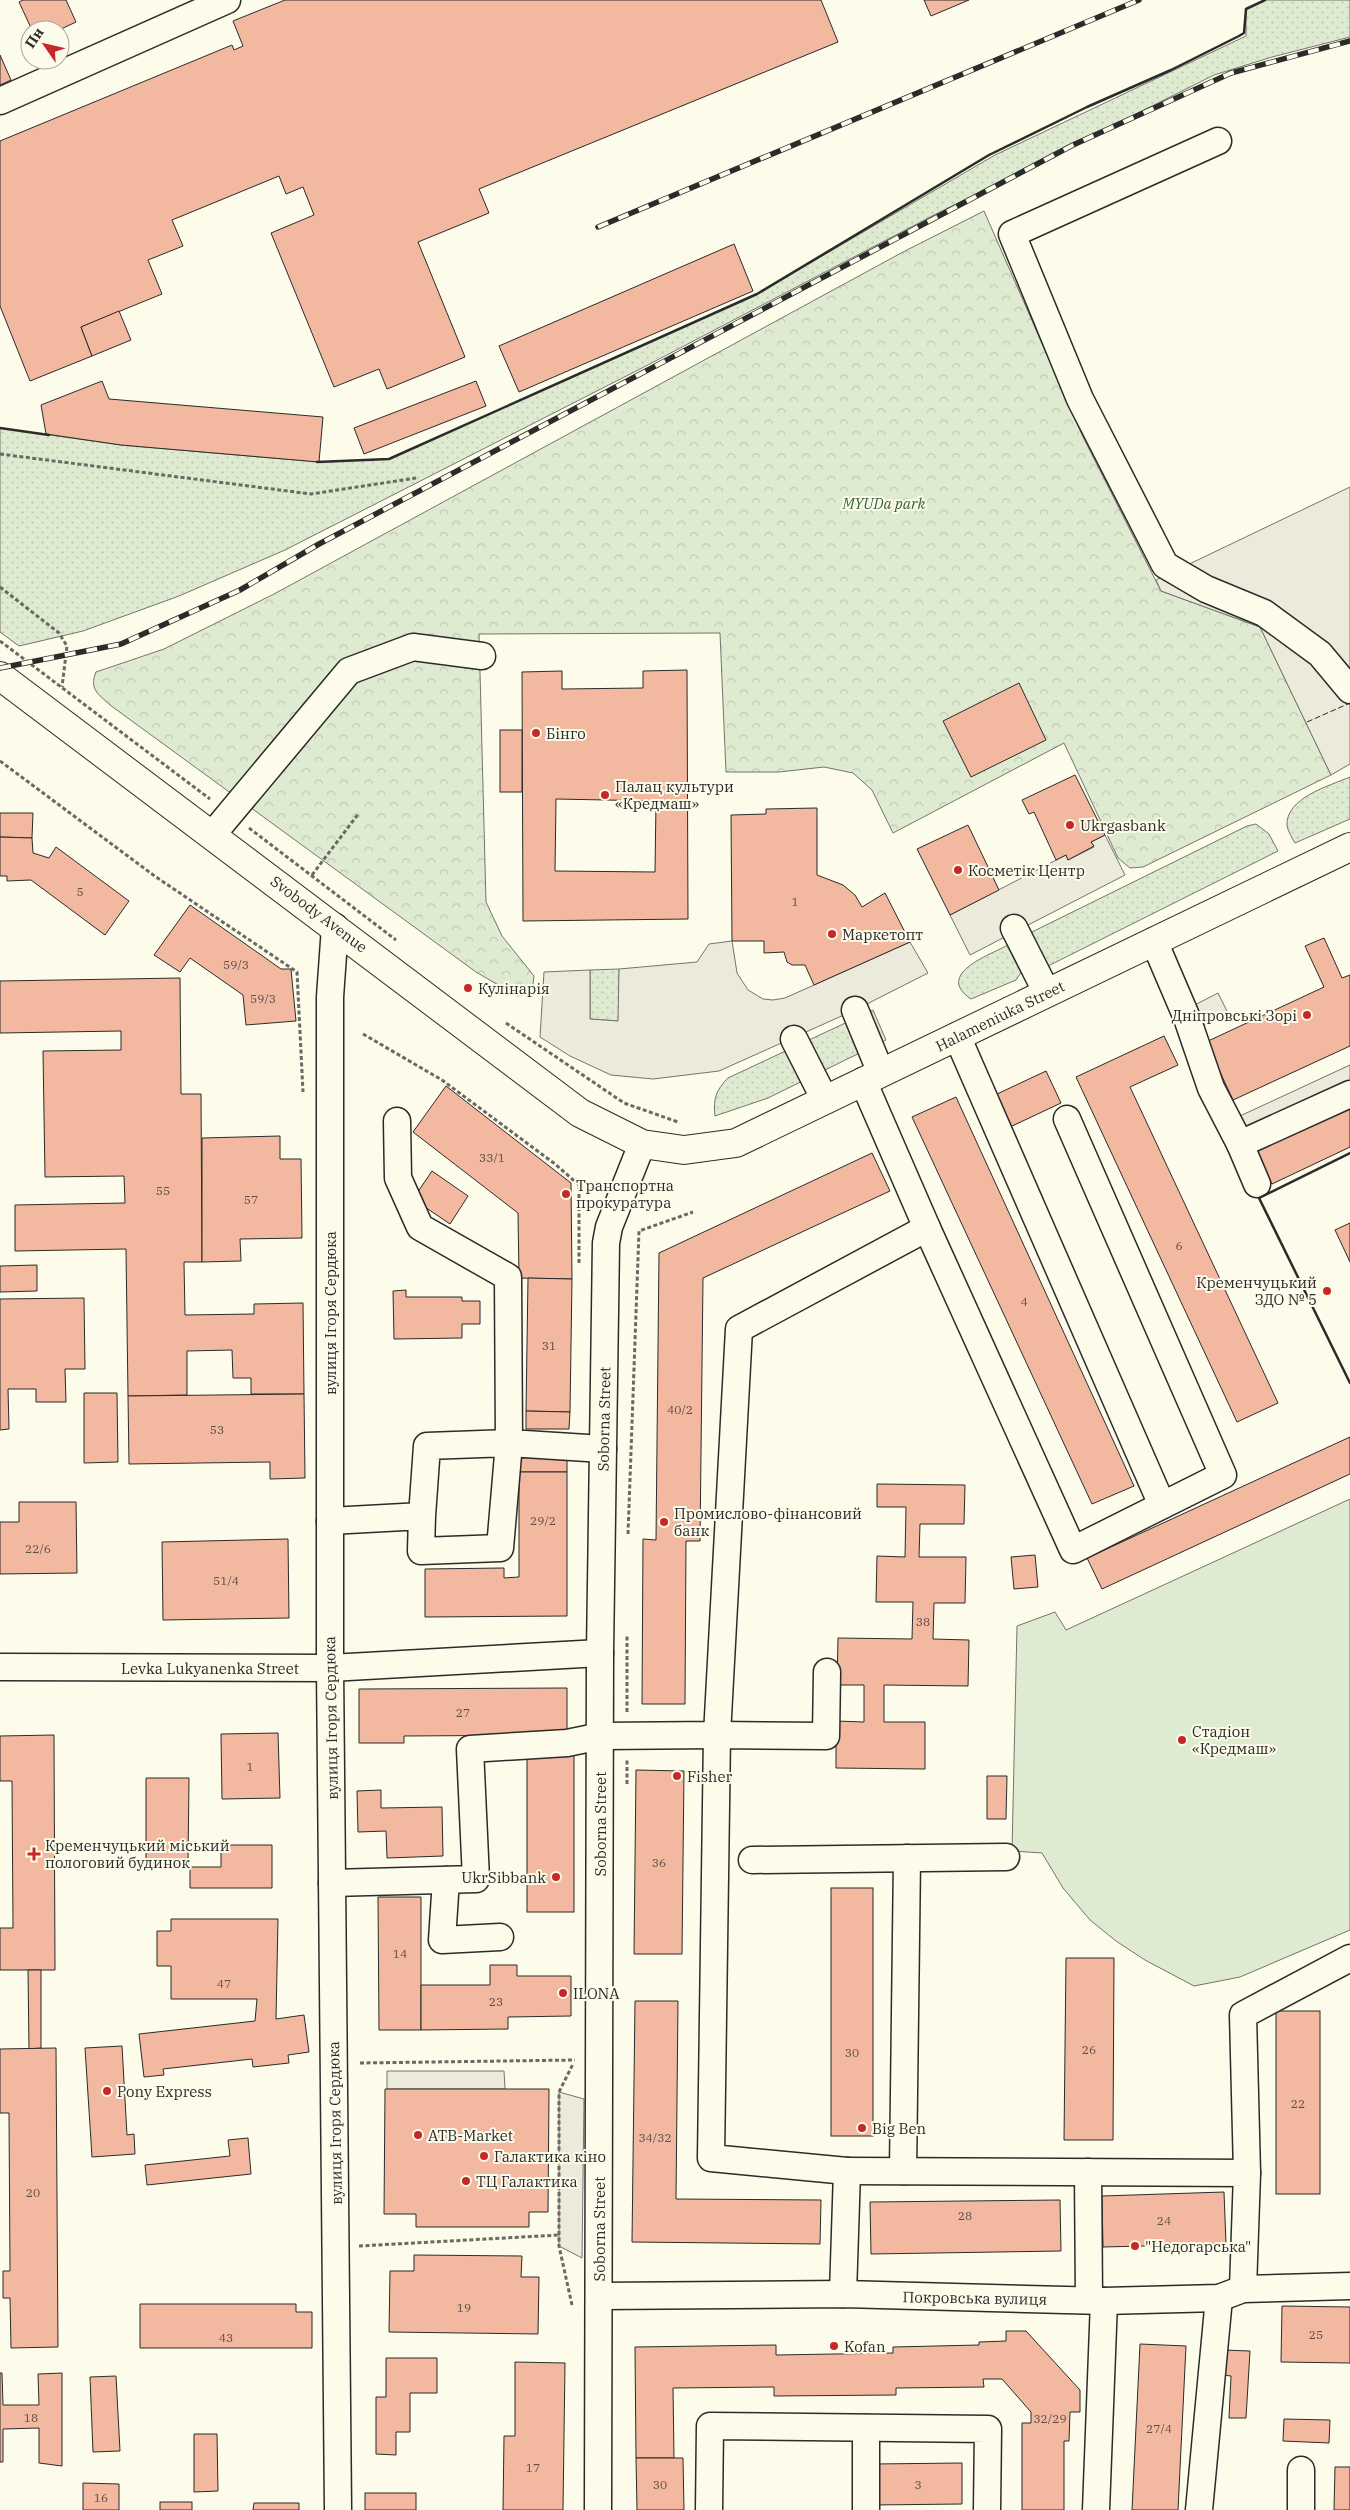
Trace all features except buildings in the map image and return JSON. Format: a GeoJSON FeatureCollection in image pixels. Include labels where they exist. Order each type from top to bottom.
{"type":"FeatureCollection","features":[{"type":"Feature","properties":{"kind":"highway","name":"Svobody Avenue"},"geometry":{"type":"LineString","coordinates":[[6,686],[212,835],[580,1113],[642,1144]]}},
{"type":"Feature","properties":{"kind":"highway","name":"Halameniuka Street"},"geometry":{"type":"LineString","coordinates":[[642,1144],[684,1150],[736,1143],[1350,847]]}},
{"type":"Feature","properties":{"kind":"street"},"geometry":{"type":"LineString","coordinates":[[0,101],[227,0]]}},
{"type":"Feature","properties":{"kind":"street"},"geometry":{"type":"LineString","coordinates":[[1218,141],[1012,234],[1080,399],[1165,565],[1206,589],[1264,613],[1320,654],[1350,690]]}},
{"type":"Feature","properties":{"kind":"street"},"geometry":{"type":"LineString","coordinates":[[212,835],[349,671],[413,647],[482,656]]}},
{"type":"Feature","properties":{"kind":"street","name":"вулиця Ігоря Сердюка"},"geometry":{"type":"LineString","coordinates":[[335,927],[330,997],[330,1668],[338,2510]]}},
{"type":"Feature","properties":{"kind":"street"},"geometry":{"type":"LineString","coordinates":[[1014,928],[1047,993]]}},
{"type":"Feature","properties":{"kind":"street"},"geometry":{"type":"LineString","coordinates":[[1154,941],[1197,1022],[1211,1088],[1240,1144],[1257,1184]]}},
{"type":"Feature","properties":{"kind":"street"},"geometry":{"type":"LineString","coordinates":[[855,1010],[872,1077],[927,1228],[1073,1550],[1223,1475],[1067,1119]]}},
{"type":"Feature","properties":{"kind":"street"},"geometry":{"type":"LineString","coordinates":[[957,1036],[1162,1505]]}},
{"type":"Feature","properties":{"kind":"street"},"geometry":{"type":"LineString","coordinates":[[794,1039],[825,1100]]}},
{"type":"Feature","properties":{"kind":"street"},"geometry":{"type":"LineString","coordinates":[[1240,1144],[1350,1094]]}},
{"type":"Feature","properties":{"kind":"street"},"geometry":{"type":"LineString","coordinates":[[397,1120],[398,1178],[420,1227],[508,1277],[508,1443],[500,1548],[421,1551],[427,1446],[508,1443],[603,1449]]}},
{"type":"Feature","properties":{"kind":"street","name":"Soborna Street"},"geometry":{"type":"LineString","coordinates":[[598,2510],[600,1653],[606,1243],[608,1227],[642,1144]]}},
{"type":"Feature","properties":{"kind":"street"},"geometry":{"type":"LineString","coordinates":[[927,1228],[739,1330],[717,1735],[711,2158],[847,2171],[1247,2173]]}},
{"type":"Feature","properties":{"kind":"street"},"geometry":{"type":"LineString","coordinates":[[330,1521],[422,1516]]}},
{"type":"Feature","properties":{"kind":"street","name":"Levka Lukyanenka Street"},"geometry":{"type":"LineString","coordinates":[[0,1667],[330,1668],[600,1653]]}},
{"type":"Feature","properties":{"kind":"street"},"geometry":{"type":"LineString","coordinates":[[332,1883],[476,1879],[470,1749],[567,1744],[601,1736],[826,1736],[827,1672]]}},
{"type":"Feature","properties":{"kind":"street"},"geometry":{"type":"LineString","coordinates":[[752,1860],[1006,1857]]}},
{"type":"Feature","properties":{"kind":"street"},"geometry":{"type":"LineString","coordinates":[[903,2171],[907,1858]]}},
{"type":"Feature","properties":{"kind":"street"},"geometry":{"type":"LineString","coordinates":[[446,1880],[442,1940],[500,1937]]}},
{"type":"Feature","properties":{"kind":"street"},"geometry":{"type":"LineString","coordinates":[[1243,2289],[1247,2173],[1243,2015],[1350,1958]]}},
{"type":"Feature","properties":{"kind":"street"},"geometry":{"type":"LineString","coordinates":[[843,2294],[847,2171]]}},
{"type":"Feature","properties":{"kind":"street"},"geometry":{"type":"LineString","coordinates":[[1088,2172],[1096,2301],[1096,2510]]}},
{"type":"Feature","properties":{"kind":"street","name":"Покровська вулиця"},"geometry":{"type":"LineString","coordinates":[[599,2296],[843,2294],[1096,2301],[1218,2298],[1243,2289],[1350,2286]]}},
{"type":"Feature","properties":{"kind":"street"},"geometry":{"type":"LineString","coordinates":[[1199,2510],[1218,2298]]}},
{"type":"Feature","properties":{"kind":"street"},"geometry":{"type":"LineString","coordinates":[[709,2510],[710,2426],[988,2429],[987,2510]]}},
{"type":"Feature","properties":{"kind":"street"},"geometry":{"type":"LineString","coordinates":[[866,2428],[866,2510]]}},
{"type":"Feature","properties":{"kind":"street"},"geometry":{"type":"LineString","coordinates":[[1301,2470],[1301,2510]]}},
{"type":"Feature","properties":{"kind":"path"},"geometry":{"type":"LineString","coordinates":[[0,454],[311,494],[416,478]]}},
{"type":"Feature","properties":{"kind":"path"},"geometry":{"type":"LineString","coordinates":[[0,587],[59,633],[67,646],[62,688]]}},
{"type":"Feature","properties":{"kind":"path"},"geometry":{"type":"LineString","coordinates":[[0,641],[404,946]]}},
{"type":"Feature","properties":{"kind":"path"},"geometry":{"type":"LineString","coordinates":[[0,761],[156,877],[297,972],[304,1094]]}},
{"type":"Feature","properties":{"kind":"path"},"geometry":{"type":"LineString","coordinates":[[312,875],[359,813]]}},
{"type":"Feature","properties":{"kind":"path"},"geometry":{"type":"LineString","coordinates":[[504,1022],[624,1103],[678,1122]]}},
{"type":"Feature","properties":{"kind":"path"},"geometry":{"type":"LineString","coordinates":[[363,1034],[442,1080],[555,1164]]}},
{"type":"Feature","properties":{"kind":"path"},"geometry":{"type":"LineString","coordinates":[[639,1231],[694,1212]]}},
{"type":"Feature","properties":{"kind":"path"},"geometry":{"type":"LineString","coordinates":[[360,2071],[360,2062],[576,2060]]}},
{"type":"Feature","properties":{"kind":"path"},"geometry":{"type":"LineString","coordinates":[[357,2237],[357,2246],[559,2235]]}},
{"type":"Feature","properties":{"kind":"green space"},"geometry":{"type":"Polygon","coordinates":[[[1266,0],[1350,0],[1350,37],[1272,57],[1214,75],[932,216],[642,368],[285,550],[179,596],[83,631],[19,646],[0,632],[0,428],[121,445],[319,462],[389,459],[757,294],[995,155],[1246,36],[1246,9],[1266,0]]]}},
{"type":"Feature","properties":{"kind":"green space","name":"MYUDa park"},"geometry":{"type":"Polygon","coordinates":[[[984,211],[1083,437],[1161,591],[1260,627],[1331,775],[1143,867],[1130,868],[1118,858],[1064,743],[893,833],[872,790],[853,773],[824,767],[779,772],[726,772],[720,633],[479,634],[486,902],[502,936],[534,976],[532,993],[517,996],[476,972],[110,705],[96,691],[94,678],[96,672],[164,649],[274,594],[903,252],[984,211]]]}},
{"type":"Feature","properties":{"kind":"green space"},"geometry":{"type":"Polygon","coordinates":[[[1350,777],[1350,819],[1295,843],[1287,826],[1288,816],[1293,808],[1310,794],[1350,777]]]}},
{"type":"Feature","properties":{"kind":"green space"},"geometry":{"type":"Polygon","coordinates":[[[1256,824],[1269,834],[1278,851],[1046,967],[1028,940],[1032,932],[1247,826],[1256,824]]]}},
{"type":"Feature","properties":{"kind":"green space"},"geometry":{"type":"Polygon","coordinates":[[[1008,945],[1025,966],[1016,980],[971,999],[961,990],[959,981],[962,974],[969,966],[1008,945]]]}},
{"type":"Feature","properties":{"kind":"green space"},"geometry":{"type":"Polygon","coordinates":[[[619,969],[619,1021],[590,1019],[590,970],[619,969]]]}},
{"type":"Feature","properties":{"kind":"green space"},"geometry":{"type":"Polygon","coordinates":[[[873,1010],[886,1040],[768,1098],[715,1116],[714,1105],[716,1095],[728,1078],[873,1010]]]}},
{"type":"Feature","properties":{"kind":"green space","name":"Стадіон «Кредмаш»"},"geometry":{"type":"Polygon","coordinates":[[[1350,1499],[1350,1930],[1240,1977],[1194,1986],[1145,1960],[1116,1941],[1090,1920],[1063,1888],[1042,1853],[1012,1851],[1017,1626],[1055,1612],[1066,1630],[1350,1499]]]}},
{"type":"Feature","properties":{"kind":"shaded area"},"geometry":{"type":"Polygon","coordinates":[[[1350,487],[1350,764],[1331,775],[1260,627],[1161,591],[1156,580],[1350,487]]]}},
{"type":"Feature","properties":{"kind":"shaded area"},"geometry":{"type":"Polygon","coordinates":[[[1105,835],[1125,875],[970,955],[950,915],[1066,855],[1068,860],[1094,847],[1091,842],[1105,835]]]}},
{"type":"Feature","properties":{"kind":"shaded area"},"geometry":{"type":"Polygon","coordinates":[[[732,941],[737,973],[748,990],[763,999],[785,998],[910,942],[928,973],[855,1010],[719,1071],[653,1079],[611,1075],[570,1056],[540,1037],[544,972],[590,970],[590,1019],[618,1021],[619,969],[697,962],[709,944],[732,941]]]}},
{"type":"Feature","properties":{"kind":"shaded area"},"geometry":{"type":"Polygon","coordinates":[[[1218,993],[1228,1013],[1197,1029],[1187,1009],[1218,993]]]}},
{"type":"Feature","properties":{"kind":"shaded area"},"geometry":{"type":"Polygon","coordinates":[[[1350,1065],[1350,1103],[1254,1146],[1240,1116],[1350,1065]]]}},
{"type":"Feature","properties":{"kind":"shaded area"},"geometry":{"type":"Polygon","coordinates":[[[387,2071],[504,2071],[505,2089],[387,2089],[387,2071]]]}},
{"type":"Feature","properties":{"kind":"shaded area"},"geometry":{"type":"Polygon","coordinates":[[[559,2092],[584,2099],[582,2258],[559,2246],[559,2092]]]}},
{"type":"Feature","properties":{"kind":"railway"},"geometry":{"type":"LineString","coordinates":[[598,227],[1139,0]]}},
{"type":"Feature","properties":{"kind":"railway"},"geometry":{"type":"LineString","coordinates":[[0,668],[121,644],[240,590],[319,544],[1073,145],[1231,73],[1350,41]]}},
{"type":"Feature","properties":{"kind":"fence"},"geometry":{"type":"LineString","coordinates":[[1307,722],[1350,703]]}},
{"type":"Feature","properties":{"kind":"wall"},"geometry":{"type":"LineString","coordinates":[[317,462],[389,459],[757,294],[989,155],[1239,36],[1244,33],[1246,9],[1265,0]]}},
{"type":"Feature","properties":{"kind":"wall"},"geometry":{"type":"LineString","coordinates":[[0,428],[49,435]]}},
{"type":"Feature","properties":{"kind":"wall"},"geometry":{"type":"LineString","coordinates":[[1350,1153],[1259,1198],[1350,1383]]}},
{"type":"Feature","properties":{"kind":"place","name":"Бінго"},"geometry":{"type":"Point","coordinates":[536,733]}},
{"type":"Feature","properties":{"kind":"place","name":"Палац культури «Кредмаш»"},"geometry":{"type":"Point","coordinates":[605,795]}},
{"type":"Feature","properties":{"kind":"place","name":"Ukrgasbank"},"geometry":{"type":"Point","coordinates":[1070,825]}},
{"type":"Feature","properties":{"kind":"place","name":"Косметік Центр"},"geometry":{"type":"Point","coordinates":[958,870]}},
{"type":"Feature","properties":{"kind":"place","name":"Маркетопт"},"geometry":{"type":"Point","coordinates":[832,934]}},
{"type":"Feature","properties":{"kind":"place","name":"Кулінарія"},"geometry":{"type":"Point","coordinates":[468,988]}},
{"type":"Feature","properties":{"kind":"place","name":"Дніпровські Зорі"},"geometry":{"type":"Point","coordinates":[1307,1015]}},
{"type":"Feature","properties":{"kind":"place","name":"Транспортна прокуратура"},"geometry":{"type":"Point","coordinates":[566,1194]}},
{"type":"Feature","properties":{"kind":"place","name":"Кременчуцький ЗДО № 5"},"geometry":{"type":"Point","coordinates":[1327,1291]}},
{"type":"Feature","properties":{"kind":"place","name":"Промислово-фінансовий банк"},"geometry":{"type":"Point","coordinates":[664,1522]}},
{"type":"Feature","properties":{"kind":"place","name":"Стадіон «Кредмаш»"},"geometry":{"type":"Point","coordinates":[1182,1740]}},
{"type":"Feature","properties":{"kind":"place","name":"Fisher"},"geometry":{"type":"Point","coordinates":[677,1776]}},
{"type":"Feature","properties":{"kind":"place","name":"Кременчуцький міський пологовий будинок"},"geometry":{"type":"Point","coordinates":[34,1854]}},
{"type":"Feature","properties":{"kind":"place","name":"UkrSibbank"},"geometry":{"type":"Point","coordinates":[556,1877]}},
{"type":"Feature","properties":{"kind":"place","name":"ILONA"},"geometry":{"type":"Point","coordinates":[563,1993]}},
{"type":"Feature","properties":{"kind":"place","name":"Pony Express"},"geometry":{"type":"Point","coordinates":[107,2091]}},
{"type":"Feature","properties":{"kind":"place","name":"Big Ben"},"geometry":{"type":"Point","coordinates":[862,2128]}},
{"type":"Feature","properties":{"kind":"place","name":"ATB-Market"},"geometry":{"type":"Point","coordinates":[418,2135]}},
{"type":"Feature","properties":{"kind":"place","name":"Галактика кіно"},"geometry":{"type":"Point","coordinates":[484,2156]}},
{"type":"Feature","properties":{"kind":"place","name":"ТЦ Галактика"},"geometry":{"type":"Point","coordinates":[466,2181]}},
{"type":"Feature","properties":{"kind":"place","name":"\"Недогарська\""},"geometry":{"type":"Point","coordinates":[1135,2246]}},
{"type":"Feature","properties":{"kind":"place","name":"Kofan"},"geometry":{"type":"Point","coordinates":[834,2346]}}]}
